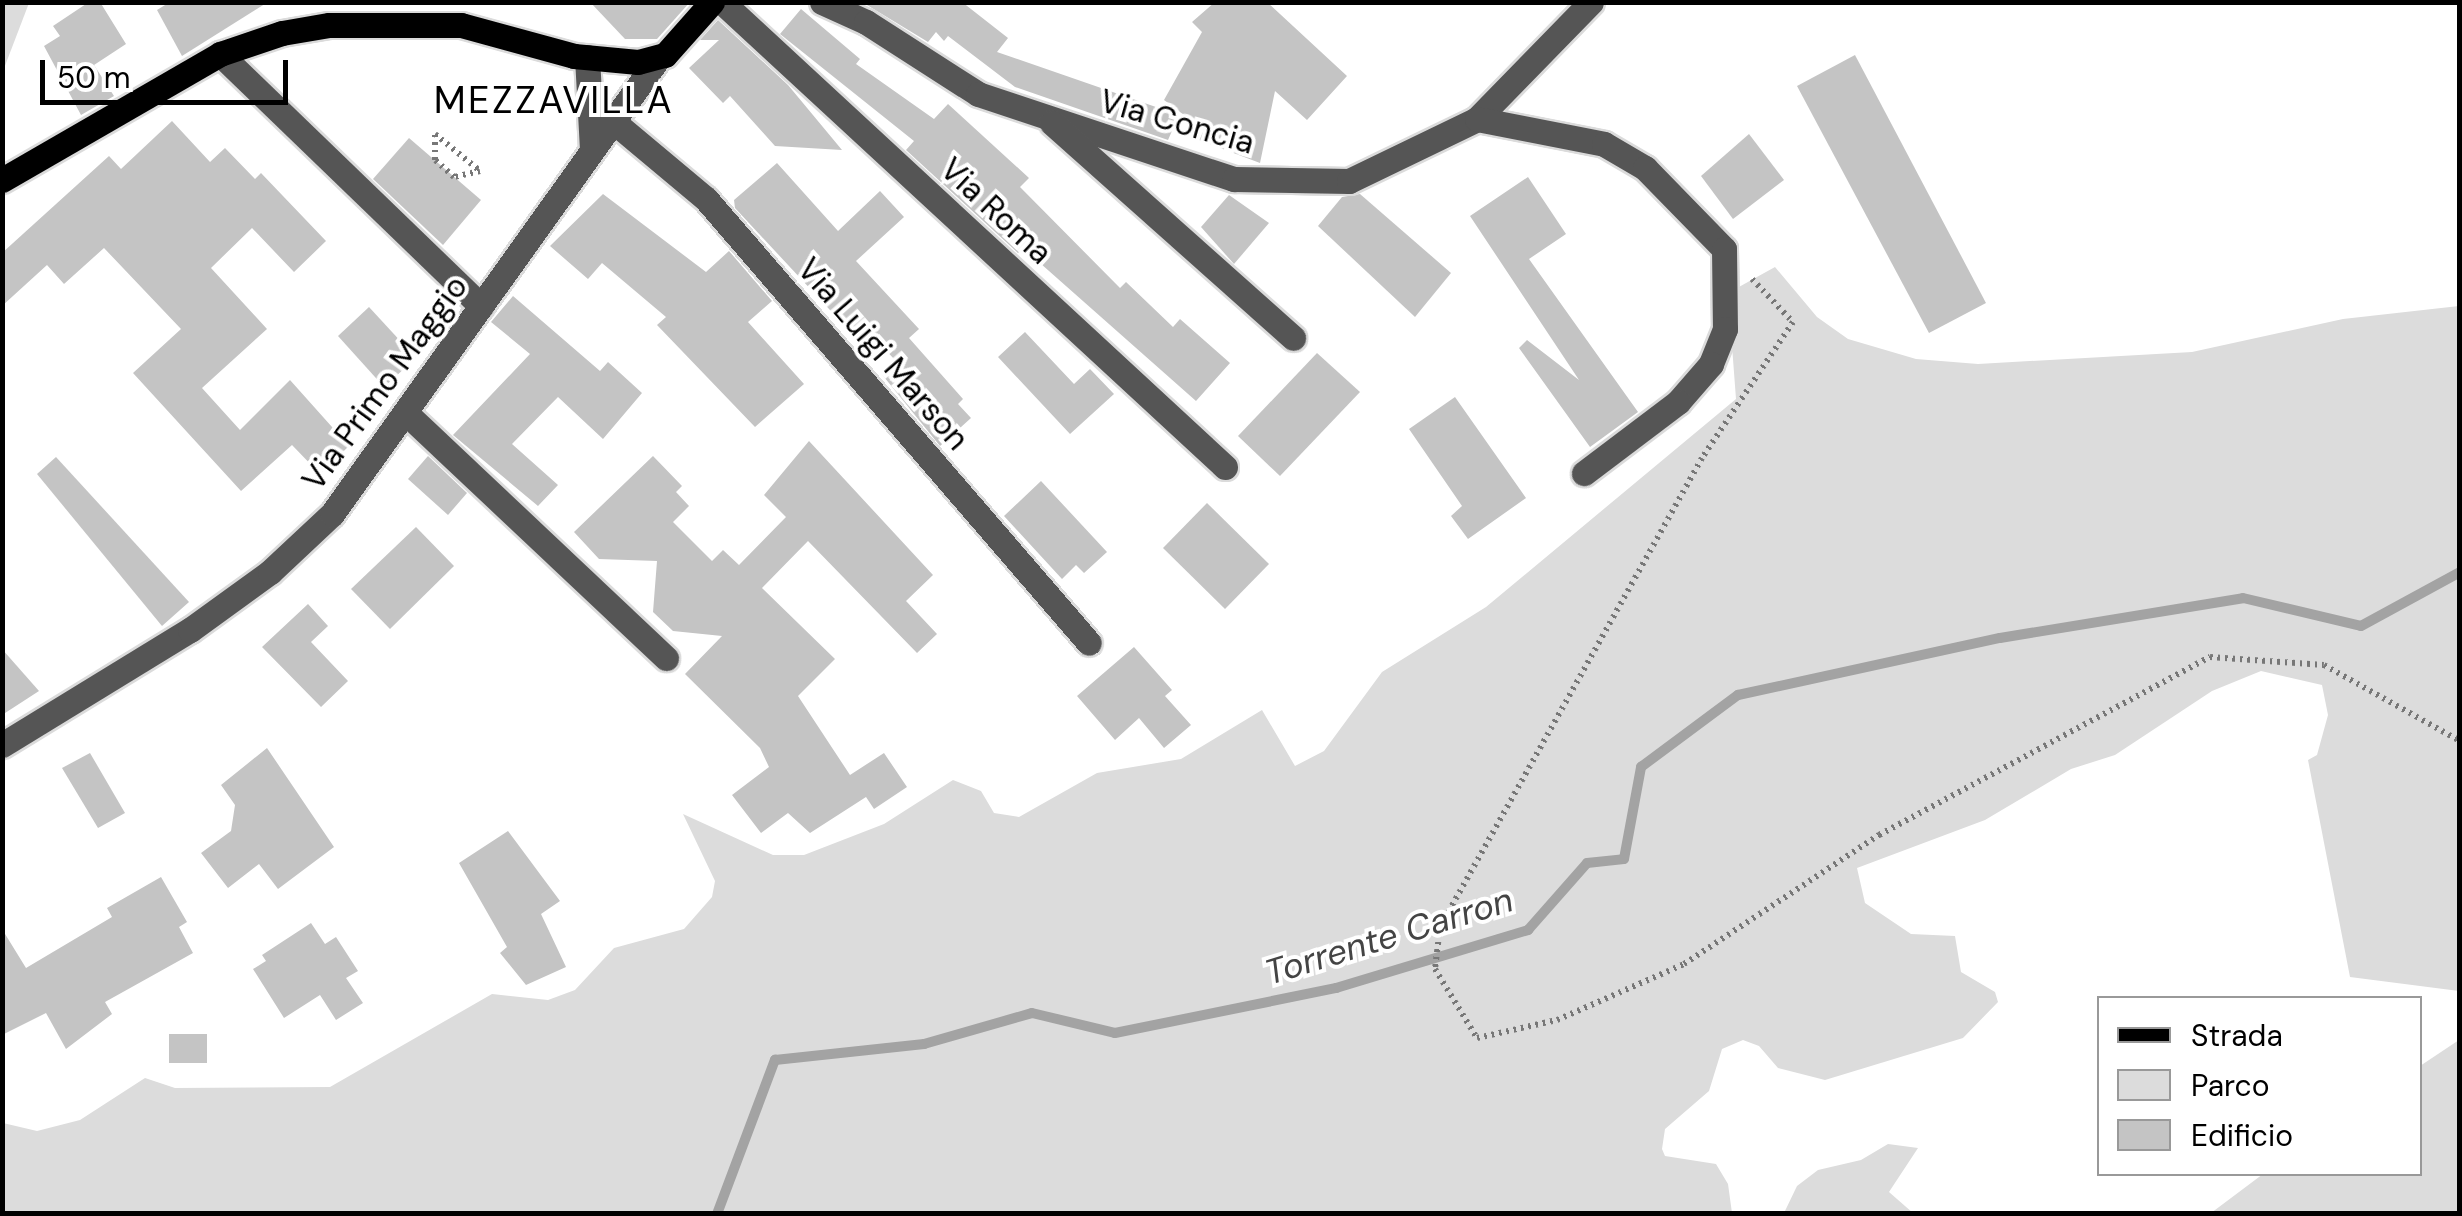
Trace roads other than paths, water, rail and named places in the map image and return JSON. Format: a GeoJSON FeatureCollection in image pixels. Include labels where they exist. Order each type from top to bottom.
{"type":"FeatureCollection","features":[{"type":"Feature","properties":{"kind":"main road"},"geometry":{"type":"LineString","coordinates":[[2,180],[220,54],[330,25],[461,26],[587,57],[658,60],[712,2]]}},
{"type":"Feature","properties":{"kind":"street","name":"Via Roma"},"geometry":{"type":"LineString","coordinates":[[722,2],[1225,468]]}},
{"type":"Feature","properties":{"kind":"street","name":"Via Concia"},"geometry":{"type":"LineString","coordinates":[[822,2],[866,22],[978,94],[1234,179],[1349,180],[1477,119],[1591,2]]}},
{"type":"Feature","properties":{"kind":"street"},"geometry":{"type":"LineString","coordinates":[[220,54],[481,306]]}},
{"type":"Feature","properties":{"kind":"street"},"geometry":{"type":"LineString","coordinates":[[587,57],[592,149]]}},
{"type":"Feature","properties":{"kind":"street","name":"Via Primo Maggio"},"geometry":{"type":"LineString","coordinates":[[2,745],[132,668],[270,572],[332,514],[658,60]]}},
{"type":"Feature","properties":{"kind":"street","name":"Via Concia"},"geometry":{"type":"LineString","coordinates":[[1044,116],[1293,338]]}},
{"type":"Feature","properties":{"kind":"street"},"geometry":{"type":"LineString","coordinates":[[1477,119],[1604,144],[1645,168],[1724,249],[1725,329],[1711,364],[1678,402],[1584,472]]}},
{"type":"Feature","properties":{"kind":"street","name":"Via Luigi Marson"},"geometry":{"type":"LineString","coordinates":[[614,122],[706,199],[1089,643]]}},
{"type":"Feature","properties":{"kind":"street"},"geometry":{"type":"LineString","coordinates":[[406,414],[666,658]]}},
{"type":"Feature","properties":{"kind":"waterway","name":"Torrente Carron"},"geometry":{"type":"LineString","coordinates":[[717,1214],[775,1060],[924,1044],[1032,1013],[1115,1033],[1336,988],[1528,930],[1587,863],[1624,859],[1641,767],[1738,695],[2000,638],[2243,598],[2361,626],[2460,572]]}},
{"type":"Feature","properties":{"kind":"district","name":"MEZZAVILLA"},"geometry":{"type":"Point","coordinates":[554,101]}}]}
